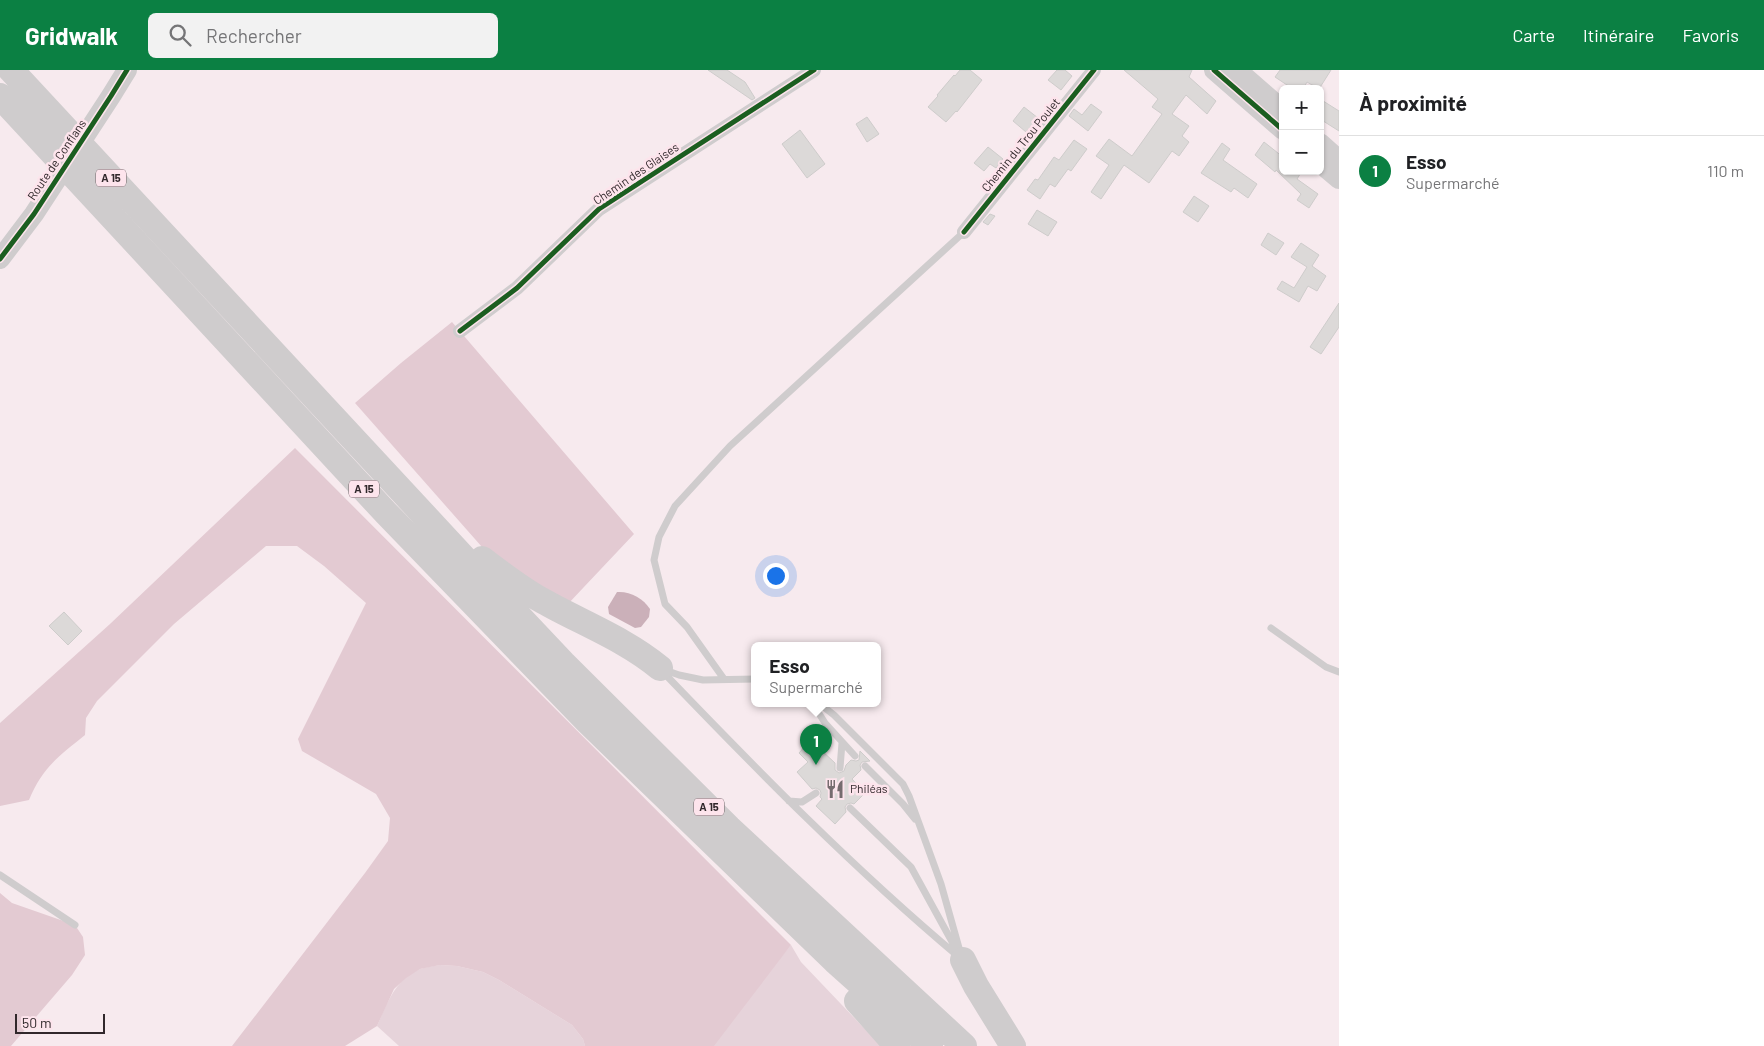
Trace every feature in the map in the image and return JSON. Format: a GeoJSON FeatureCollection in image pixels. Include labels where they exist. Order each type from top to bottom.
{"type":"FeatureCollection","features":[{"type":"Feature","properties":{"kind":"highway","name":"A 15"},"geometry":{"type":"LineString","coordinates":[[11,70],[563,663],[729,828],[964,1046]]}},
{"type":"Feature","properties":{"kind":"highway","name":"A 15"},"geometry":{"type":"LineString","coordinates":[[0,96],[419,548],[588,722],[835,961],[930,1046]]}},
{"type":"Feature","properties":{"kind":"highway"},"geometry":{"type":"LineString","coordinates":[[464,558],[477,555],[511,581],[542,600],[633,648],[660,668]]}},
{"type":"Feature","properties":{"kind":"highway"},"geometry":{"type":"LineString","coordinates":[[963,960],[976,986],[1013,1046]]}},
{"type":"Feature","properties":{"kind":"highway"},"geometry":{"type":"LineString","coordinates":[[835,961],[835,978],[872,1016],[896,1046]]}},
{"type":"Feature","properties":{"kind":"street","name":"Route de Conflans"},"geometry":{"type":"LineString","coordinates":[[0,259],[34,214],[112,96],[127,70]]}},
{"type":"Feature","properties":{"kind":"street","name":"Chemin des Glaises"},"geometry":{"type":"LineString","coordinates":[[460,331],[517,288],[599,209],[814,70]]}},
{"type":"Feature","properties":{"kind":"street","name":"Chemin du Trou Poulet"},"geometry":{"type":"LineString","coordinates":[[964,232],[1094,70]]}},
{"type":"Feature","properties":{"kind":"street"},"geometry":{"type":"LineString","coordinates":[[1214,70],[1279,127]]}},
{"type":"Feature","properties":{"kind":"street"},"geometry":{"type":"LineString","coordinates":[[1237,70],[1279,107]]}},
{"type":"Feature","properties":{"kind":"street"},"geometry":{"type":"LineString","coordinates":[[1324,147],[1339,160]]}},
{"type":"Feature","properties":{"kind":"street"},"geometry":{"type":"LineString","coordinates":[[1324,166],[1339,179]]}},
{"type":"Feature","properties":{"kind":"lane"},"geometry":{"type":"LineString","coordinates":[[724,679],[686,627],[665,604],[654,560],[659,537],[675,506],[730,446],[964,232]]}},
{"type":"Feature","properties":{"kind":"lane"},"geometry":{"type":"LineString","coordinates":[[1271,628],[1326,667],[1339,672]]}},
{"type":"Feature","properties":{"kind":"lane"},"geometry":{"type":"LineString","coordinates":[[660,668],[679,675],[704,680],[751,679]]}},
{"type":"Feature","properties":{"kind":"lane"},"geometry":{"type":"LineString","coordinates":[[660,668],[789,801],[894,901],[963,960]]}},
{"type":"Feature","properties":{"kind":"lane"},"geometry":{"type":"LineString","coordinates":[[815,707],[825,723],[855,756]]}},
{"type":"Feature","properties":{"kind":"lane"},"geometry":{"type":"LineString","coordinates":[[824,707],[902,784],[909,796],[941,884],[963,960]]}},
{"type":"Feature","properties":{"kind":"lane"},"geometry":{"type":"LineString","coordinates":[[840,768],[842,743]]}},
{"type":"Feature","properties":{"kind":"lane"},"geometry":{"type":"LineString","coordinates":[[865,766],[903,804],[920,826]]}},
{"type":"Feature","properties":{"kind":"lane"},"geometry":{"type":"LineString","coordinates":[[789,801],[802,802],[816,793]]}},
{"type":"Feature","properties":{"kind":"lane"},"geometry":{"type":"LineString","coordinates":[[850,808],[911,867],[963,960]]}},
{"type":"Feature","properties":{"kind":"lane"},"geometry":{"type":"LineString","coordinates":[[0,875],[75,925]]}},
{"type":"Feature","properties":{"kind":"shaded area"},"geometry":{"type":"Polygon","coordinates":[[[452,322],[634,534],[567,605],[482,547],[355,403],[452,322]]]}},
{"type":"Feature","properties":{"kind":"shaded area"},"geometry":{"type":"Polygon","coordinates":[[[295,448],[791,945],[714,1046],[585,1046],[583,1039],[572,1025],[499,980],[483,972],[457,966],[440,965],[420,969],[406,978],[394,989],[377,1026],[345,1046],[232,1046],[388,841],[390,818],[376,794],[302,751],[298,739],[366,603],[324,566],[297,546],[266,546],[174,624],[97,701],[86,718],[85,735],[52,763],[40,779],[29,800],[0,806],[0,723],[110,624],[295,448]]]}},
{"type":"Feature","properties":{"kind":"shaded area"},"geometry":{"type":"Polygon","coordinates":[[[617,592],[636,596],[650,609],[649,617],[641,627],[635,628],[609,614],[608,607],[617,592]]]}},
{"type":"Feature","properties":{"kind":"shaded area"},"geometry":{"type":"Polygon","coordinates":[[[0,893],[12,903],[75,925],[83,937],[85,955],[72,975],[11,1046],[0,1046],[0,893]]]}},
{"type":"Feature","properties":{"kind":"shaded area"},"geometry":{"type":"Polygon","coordinates":[[[791,945],[801,962],[881,1046],[712,1046],[734,1014],[791,945]]]}},
{"type":"Feature","properties":{"kind":"shaded area"},"geometry":{"type":"Polygon","coordinates":[[[440,965],[457,966],[483,972],[499,980],[572,1025],[583,1039],[585,1046],[399,1046],[377,1026],[388,1001],[398,986],[411,973],[422,968],[440,965]]]}},
{"type":"Feature","properties":{"kind":"building"},"geometry":{"type":"Polygon","coordinates":[[[708,70],[727,70],[745,82],[755,98],[752,100],[708,70]]]}},
{"type":"Feature","properties":{"kind":"building"},"geometry":{"type":"Polygon","coordinates":[[[960,70],[970,70],[982,80],[957,112],[946,122],[928,107],[960,70]]]}},
{"type":"Feature","properties":{"kind":"building"},"geometry":{"type":"Polygon","coordinates":[[[1057,70],[1065,70],[1072,76],[1061,90],[1048,80],[1057,70]]]}},
{"type":"Feature","properties":{"kind":"building"},"geometry":{"type":"Polygon","coordinates":[[[1124,70],[1192,70],[1189,77],[1216,101],[1207,114],[1186,95],[1172,114],[1189,126],[1182,136],[1189,142],[1179,156],[1172,151],[1149,183],[1124,165],[1101,199],[1091,192],[1109,165],[1096,156],[1109,139],[1132,156],[1162,114],[1152,107],[1158,99],[1124,70]]]}},
{"type":"Feature","properties":{"kind":"building"},"geometry":{"type":"Polygon","coordinates":[[[1280,70],[1331,70],[1322,85],[1312,85],[1307,82],[1305,85],[1287,85],[1275,77],[1280,70]]]}},
{"type":"Feature","properties":{"kind":"building"},"geometry":{"type":"Polygon","coordinates":[[[1324,102],[1339,111],[1339,131],[1324,122],[1324,102]]]}},
{"type":"Feature","properties":{"kind":"building"},"geometry":{"type":"Polygon","coordinates":[[[1091,104],[1102,112],[1088,131],[1069,116],[1074,109],[1082,115],[1091,104]]]}},
{"type":"Feature","properties":{"kind":"building"},"geometry":{"type":"Polygon","coordinates":[[[1024,107],[1038,118],[1026,132],[1013,121],[1024,107]]]}},
{"type":"Feature","properties":{"kind":"building"},"geometry":{"type":"Polygon","coordinates":[[[867,117],[879,134],[867,142],[856,124],[867,117]]]}},
{"type":"Feature","properties":{"kind":"building"},"geometry":{"type":"Polygon","coordinates":[[[800,130],[825,164],[807,178],[782,144],[800,130]]]}},
{"type":"Feature","properties":{"kind":"building"},"geometry":{"type":"Polygon","coordinates":[[[1074,140],[1087,149],[1071,171],[1068,169],[1055,187],[1050,184],[1040,199],[1027,190],[1035,179],[1038,180],[1054,157],[1059,160],[1074,140]]]}},
{"type":"Feature","properties":{"kind":"building"},"geometry":{"type":"Polygon","coordinates":[[[1264,142],[1279,154],[1279,173],[1276,170],[1275,172],[1255,155],[1264,142]]]}},
{"type":"Feature","properties":{"kind":"building"},"geometry":{"type":"Polygon","coordinates":[[[1222,143],[1230,149],[1223,160],[1257,184],[1248,198],[1234,188],[1231,192],[1201,173],[1222,143]]]}},
{"type":"Feature","properties":{"kind":"building"},"geometry":{"type":"Polygon","coordinates":[[[988,147],[1003,159],[996,168],[990,164],[984,171],[974,163],[988,147]]]}},
{"type":"Feature","properties":{"kind":"building"},"geometry":{"type":"Polygon","coordinates":[[[1281,175],[1300,175],[1297,179],[1318,194],[1309,208],[1297,200],[1301,194],[1281,175]]]}},
{"type":"Feature","properties":{"kind":"building"},"geometry":{"type":"Polygon","coordinates":[[[1194,196],[1209,206],[1198,222],[1183,212],[1194,196]]]}},
{"type":"Feature","properties":{"kind":"building"},"geometry":{"type":"Polygon","coordinates":[[[1037,210],[1057,222],[1048,236],[1028,224],[1037,210]]]}},
{"type":"Feature","properties":{"kind":"building"},"geometry":{"type":"Polygon","coordinates":[[[990,214],[995,216],[988,225],[983,222],[990,214]]]}},
{"type":"Feature","properties":{"kind":"building"},"geometry":{"type":"Polygon","coordinates":[[[1268,233],[1284,243],[1276,255],[1261,245],[1268,233]]]}},
{"type":"Feature","properties":{"kind":"building"},"geometry":{"type":"Polygon","coordinates":[[[1301,243],[1319,255],[1312,266],[1326,276],[1317,291],[1308,286],[1299,302],[1277,289],[1282,281],[1294,288],[1307,267],[1291,257],[1301,243]]]}},
{"type":"Feature","properties":{"kind":"building"},"geometry":{"type":"Polygon","coordinates":[[[1339,303],[1339,327],[1321,354],[1310,347],[1339,303]]]}},
{"type":"Feature","properties":{"kind":"building"},"geometry":{"type":"Polygon","coordinates":[[[64,612],[82,631],[68,645],[49,626],[64,612]]]}},
{"type":"Feature","properties":{"kind":"building"},"geometry":{"type":"Polygon","coordinates":[[[806,745],[815,754],[820,749],[835,763],[835,770],[839,773],[844,771],[846,765],[851,760],[859,760],[860,751],[870,761],[862,762],[860,765],[861,770],[852,779],[865,793],[854,804],[847,804],[845,807],[846,812],[835,824],[816,806],[822,799],[820,797],[820,790],[812,789],[797,772],[808,762],[799,753],[806,745]]]}},
{"type":"Feature","properties":{"kind":"cycle path"},"geometry":{"type":"LineString","coordinates":[[0,259],[34,214],[127,70]]}},
{"type":"Feature","properties":{"kind":"cycle path"},"geometry":{"type":"LineString","coordinates":[[460,331],[517,288],[599,209],[814,70]]}},
{"type":"Feature","properties":{"kind":"cycle path"},"geometry":{"type":"LineString","coordinates":[[964,232],[1094,70]]}},
{"type":"Feature","properties":{"kind":"cycle path"},"geometry":{"type":"LineString","coordinates":[[1214,70],[1279,127]]}},
{"type":"Feature","properties":{"kind":"place","name":"Esso"},"geometry":{"type":"Point","coordinates":[816,765]}},
{"type":"Feature","properties":{"kind":"place","name":"Philéas"},"geometry":{"type":"Point","coordinates":[835,789]}}]}
